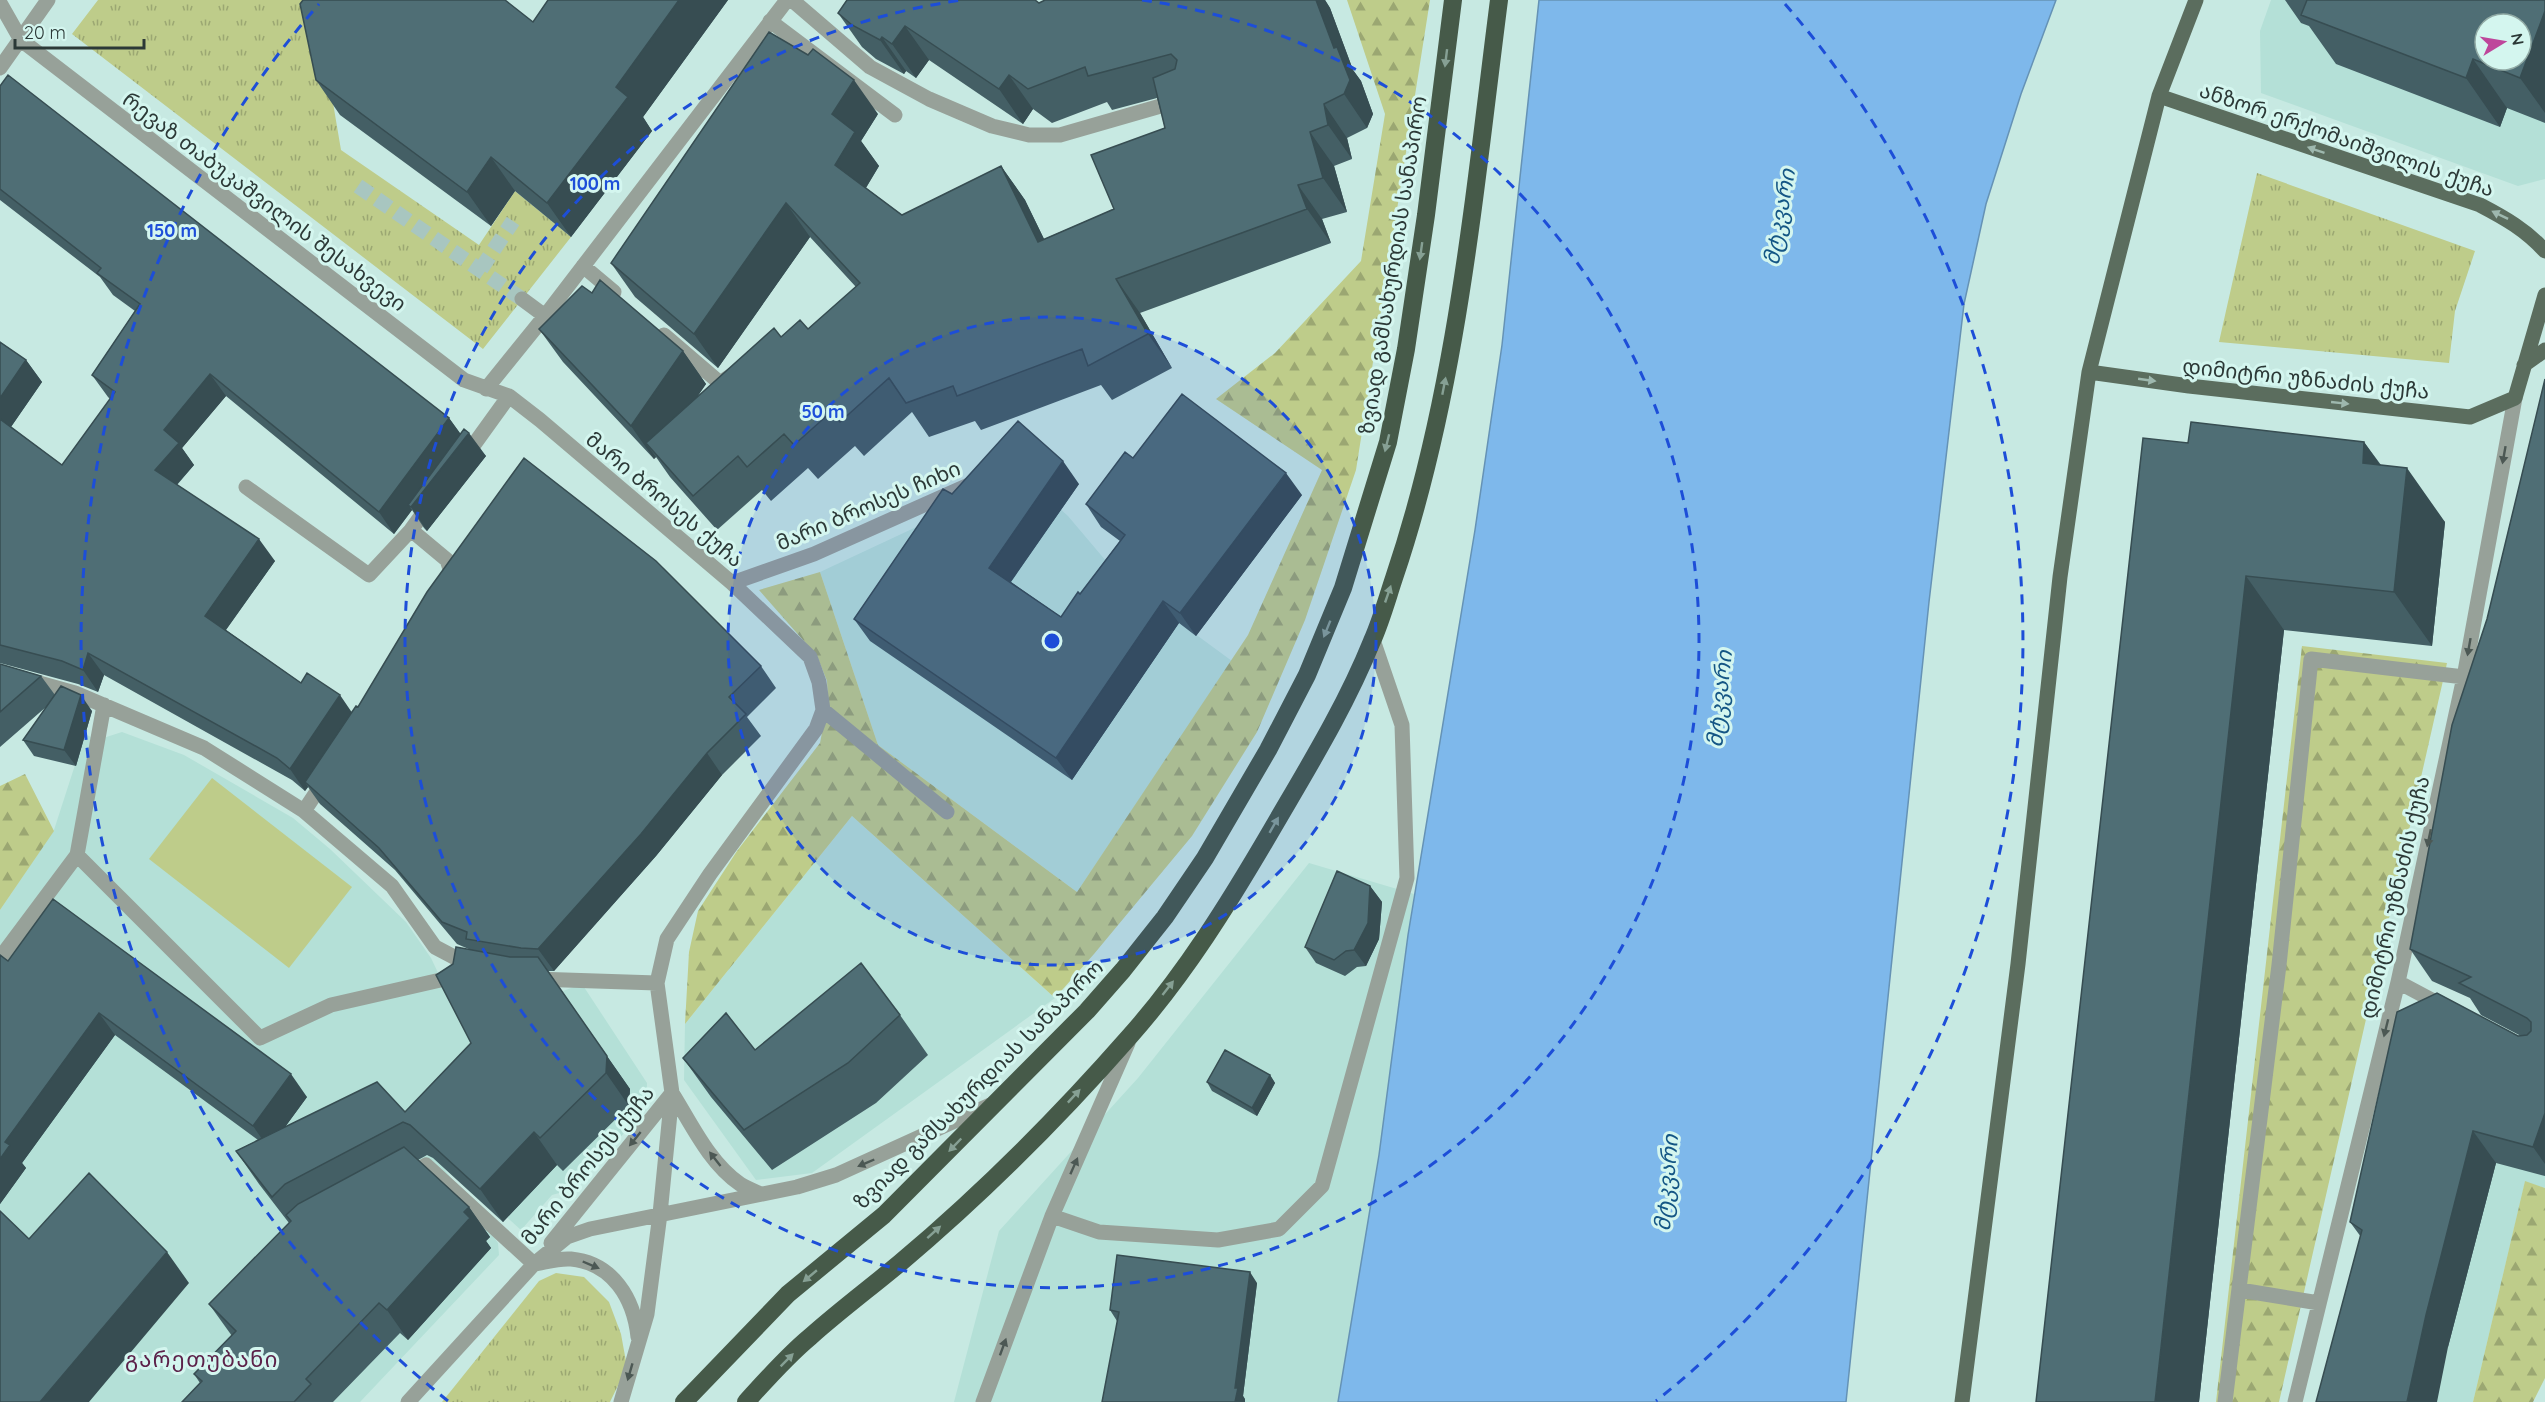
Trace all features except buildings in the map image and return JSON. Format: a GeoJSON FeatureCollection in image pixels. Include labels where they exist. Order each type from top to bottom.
{"type":"FeatureCollection","features":[{"type":"Feature","properties":{"kind":"highway","name":"ზვიად გამსახურდიას სანაპირო"},"geometry":{"type":"LineString","coordinates":[[684,1402],[788,1294],[884,1215],[1087,1011],[1165,917],[1205,858],[1269,750],[1312,664],[1343,588],[1388,442],[1413,304],[1454,0]]}},
{"type":"Feature","properties":{"kind":"highway"},"geometry":{"type":"LineString","coordinates":[[746,1402],[807,1339],[901,1263],[976,1195],[1050,1122],[1132,1034],[1196,952],[1240,884],[1342,705],[1373,640],[1406,544],[1424,480],[1445,383],[1466,256],[1499,0]]}},
{"type":"Feature","properties":{"kind":"main road"},"geometry":{"type":"LineString","coordinates":[[1962,1402],[2018,963],[2060,577],[2089,372],[2159,96],[2196,0]]}},
{"type":"Feature","properties":{"kind":"main road","name":"ანზორ ერქომაიშვილის ქუჩა"},"geometry":{"type":"LineString","coordinates":[[2159,96],[2480,205],[2509,219],[2530,235],[2545,251]]}},
{"type":"Feature","properties":{"kind":"main road","name":"დიმიტრი უზნაძის ქუჩა"},"geometry":{"type":"LineString","coordinates":[[2089,372],[2189,386],[2470,417],[2515,398],[2545,295]]}},
{"type":"Feature","properties":{"kind":"main road"},"geometry":{"type":"LineString","coordinates":[[2524,365],[2545,350]]}},
{"type":"Feature","properties":{"kind":"street"},"geometry":{"type":"LineString","coordinates":[[0,68],[48,0]]}},
{"type":"Feature","properties":{"kind":"street"},"geometry":{"type":"LineString","coordinates":[[486,388],[545,316],[787,0]]}},
{"type":"Feature","properties":{"kind":"street"},"geometry":{"type":"LineString","coordinates":[[792,0],[870,67],[929,99],[992,126],[1020,133],[1060,135],[1192,97]]}},
{"type":"Feature","properties":{"kind":"street"},"geometry":{"type":"LineString","coordinates":[[0,3],[21,40]]}},
{"type":"Feature","properties":{"kind":"street"},"geometry":{"type":"LineString","coordinates":[[770,21],[895,115]]}},
{"type":"Feature","properties":{"kind":"street","name":"რევაზ თაბუკაშვილის შესახვევი"},"geometry":{"type":"LineString","coordinates":[[21,40],[464,380],[486,388]]}},
{"type":"Feature","properties":{"kind":"street"},"geometry":{"type":"LineString","coordinates":[[583,266],[627,303]]}},
{"type":"Feature","properties":{"kind":"street"},"geometry":{"type":"LineString","coordinates":[[522,299],[545,316]]}},
{"type":"Feature","properties":{"kind":"street"},"geometry":{"type":"LineString","coordinates":[[652,325],[720,382],[739,370]]}},
{"type":"Feature","properties":{"kind":"street","name":"მარი ბროსეს ქუჩა"},"geometry":{"type":"LineString","coordinates":[[486,388],[509,396],[732,583],[810,657],[819,682],[823,710],[816,729],[710,874],[667,939],[657,983],[672,1093],[660,1214],[647,1314],[621,1402]]}},
{"type":"Feature","properties":{"kind":"street"},"geometry":{"type":"LineString","coordinates":[[452,474],[509,396]]}},
{"type":"Feature","properties":{"kind":"street","name":"დიმიტრი უზნაძის ქუჩა"},"geometry":{"type":"LineString","coordinates":[[2295,1402],[2398,982],[2464,677],[2515,398]]}},
{"type":"Feature","properties":{"kind":"street","name":"მარი ბროსეს ჩიხი"},"geometry":{"type":"LineString","coordinates":[[732,583],[814,554],[986,477]]}},
{"type":"Feature","properties":{"kind":"street"},"geometry":{"type":"LineString","coordinates":[[246,488],[369,576],[411,530],[439,492]]}},
{"type":"Feature","properties":{"kind":"street"},"geometry":{"type":"LineString","coordinates":[[411,530],[447,560],[453,578],[441,598]]}},
{"type":"Feature","properties":{"kind":"street"},"geometry":{"type":"LineString","coordinates":[[1052,1216],[1099,1232],[1218,1240],[1279,1229],[1322,1186],[1407,878],[1402,725],[1373,640]]}},
{"type":"Feature","properties":{"kind":"street"},"geometry":{"type":"LineString","coordinates":[[2225,1402],[2281,954],[2312,659],[2464,677]]}},
{"type":"Feature","properties":{"kind":"street"},"geometry":{"type":"LineString","coordinates":[[0,672],[75,693],[204,748],[304,811],[392,886],[435,947],[484,971],[332,1005],[260,1038],[77,855]]}},
{"type":"Feature","properties":{"kind":"street"},"geometry":{"type":"LineString","coordinates":[[0,958],[77,855],[104,705]]}},
{"type":"Feature","properties":{"kind":"street"},"geometry":{"type":"LineString","coordinates":[[823,710],[947,812]]}},
{"type":"Feature","properties":{"kind":"street"},"geometry":{"type":"LineString","coordinates":[[304,811],[335,764]]}},
{"type":"Feature","properties":{"kind":"street"},"geometry":{"type":"LineString","coordinates":[[524,978],[657,983]]}},
{"type":"Feature","properties":{"kind":"street"},"geometry":{"type":"LineString","coordinates":[[2398,982],[2457,1013]]}},
{"type":"Feature","properties":{"kind":"street"},"geometry":{"type":"LineString","coordinates":[[983,1402],[1052,1216],[1132,1034]]}},
{"type":"Feature","properties":{"kind":"street","name":"მარი ბროსეს ქუჩა"},"geometry":{"type":"LineString","coordinates":[[672,1093],[702,1142],[723,1169],[740,1184],[761,1194]]}},
{"type":"Feature","properties":{"kind":"street","name":"მარი ბროსეს ქუჩა"},"geometry":{"type":"LineString","coordinates":[[534,1264],[672,1093]]}},
{"type":"Feature","properties":{"kind":"street"},"geometry":{"type":"LineString","coordinates":[[408,1402],[534,1264],[567,1237],[590,1229],[761,1194],[836,1175],[995,1103]]}},
{"type":"Feature","properties":{"kind":"street"},"geometry":{"type":"LineString","coordinates":[[394,1183],[426,1166],[534,1264]]}},
{"type":"Feature","properties":{"kind":"street"},"geometry":{"type":"LineString","coordinates":[[534,1264],[568,1259],[586,1262],[604,1271],[617,1281],[628,1299],[636,1323],[639,1342]]}},
{"type":"Feature","properties":{"kind":"street"},"geometry":{"type":"LineString","coordinates":[[2240,1290],[2319,1303]]}},
{"type":"Feature","properties":{"kind":"shaded area"},"geometry":{"type":"Polygon","coordinates":[[[2271,0],[2545,0],[2545,179],[2518,186],[2261,93],[2260,31],[2271,0]]]}},
{"type":"Feature","properties":{"kind":"shaded area"},"geometry":{"type":"Polygon","coordinates":[[[1013,466],[1068,516],[1123,581],[1232,661],[1077,892],[878,745],[820,572],[989,493],[1013,466]]]}},
{"type":"Feature","properties":{"kind":"shaded area"},"geometry":{"type":"Polygon","coordinates":[[[122,732],[184,755],[293,818],[330,849],[406,922],[431,958],[451,1000],[552,995],[582,984],[647,1083],[646,1110],[570,1190],[552,1195],[521,1230],[428,1146],[498,1243],[499,1255],[360,1402],[0,1402],[0,910],[54,830],[85,734],[97,740],[122,732]]]}},
{"type":"Feature","properties":{"kind":"shaded area"},"geometry":{"type":"Polygon","coordinates":[[[852,816],[1055,998],[812,1173],[756,1180],[684,1080],[685,1024],[852,816]]]}},
{"type":"Feature","properties":{"kind":"shaded area"},"geometry":{"type":"Polygon","coordinates":[[[1309,863],[1414,894],[1379,1155],[1338,1402],[954,1402],[999,1231],[1138,1078],[1309,863]]]}},
{"type":"Feature","properties":{"kind":"shaded area"},"geometry":{"type":"Polygon","coordinates":[[[2410,1025],[2545,1074],[2545,1188],[2525,1182],[2473,1402],[2322,1402],[2410,1025]]]}},
{"type":"Feature","properties":{"kind":"green space"},"geometry":{"type":"Polygon","coordinates":[[[98,0],[351,0],[322,38],[341,150],[479,245],[515,191],[571,237],[483,349],[72,34],[98,0]]]}},
{"type":"Feature","properties":{"kind":"green space"},"geometry":{"type":"Polygon","coordinates":[[[1347,0],[1430,0],[1356,470],[1305,620],[1257,732],[1192,836],[1055,998],[852,816],[685,1024],[689,952],[698,911],[737,851],[820,743],[828,702],[827,681],[817,656],[759,590],[820,572],[878,745],[1077,892],[1248,635],[1322,470],[1216,399],[1275,353],[1361,261],[1385,114],[1347,0]]]}},
{"type":"Feature","properties":{"kind":"green space"},"geometry":{"type":"Polygon","coordinates":[[[2257,173],[2475,251],[2455,311],[2449,363],[2219,342],[2257,173]]]}},
{"type":"Feature","properties":{"kind":"green space"},"geometry":{"type":"Polygon","coordinates":[[[2302,646],[2447,663],[2279,1402],[2216,1402],[2302,646]]]}},
{"type":"Feature","properties":{"kind":"green space"},"geometry":{"type":"Polygon","coordinates":[[[25,774],[54,831],[0,910],[0,786],[25,774]]]}},
{"type":"Feature","properties":{"kind":"green space"},"geometry":{"type":"Polygon","coordinates":[[[212,778],[352,887],[289,968],[149,859],[212,778]]]}},
{"type":"Feature","properties":{"kind":"green space"},"geometry":{"type":"Polygon","coordinates":[[[2525,1181],[2545,1188],[2545,1378],[2533,1402],[2473,1402],[2525,1181]]]}},
{"type":"Feature","properties":{"kind":"green space"},"geometry":{"type":"Polygon","coordinates":[[[556,1273],[584,1277],[609,1302],[621,1334],[627,1367],[610,1402],[442,1402],[539,1281],[556,1273]]]}},
{"type":"Feature","properties":{"kind":"water","name":"მტკვარი"},"geometry":{"type":"Polygon","coordinates":[[[1539,0],[2056,0],[2021,94],[1986,204],[1964,304],[1929,602],[1846,1402],[1338,1402],[1379,1155],[1408,935],[1475,530],[1502,345],[1539,0]]]}},
{"type":"Feature","properties":{"kind":"tunnel"},"geometry":{"type":"LineString","coordinates":[[358,186],[522,299]]}},
{"type":"Feature","properties":{"kind":"tunnel"},"geometry":{"type":"LineString","coordinates":[[481,269],[513,221]]}},
{"type":"Feature","properties":{"kind":"district","name":"გარეთუბანი"},"geometry":{"type":"Point","coordinates":[202,1359]}}]}
